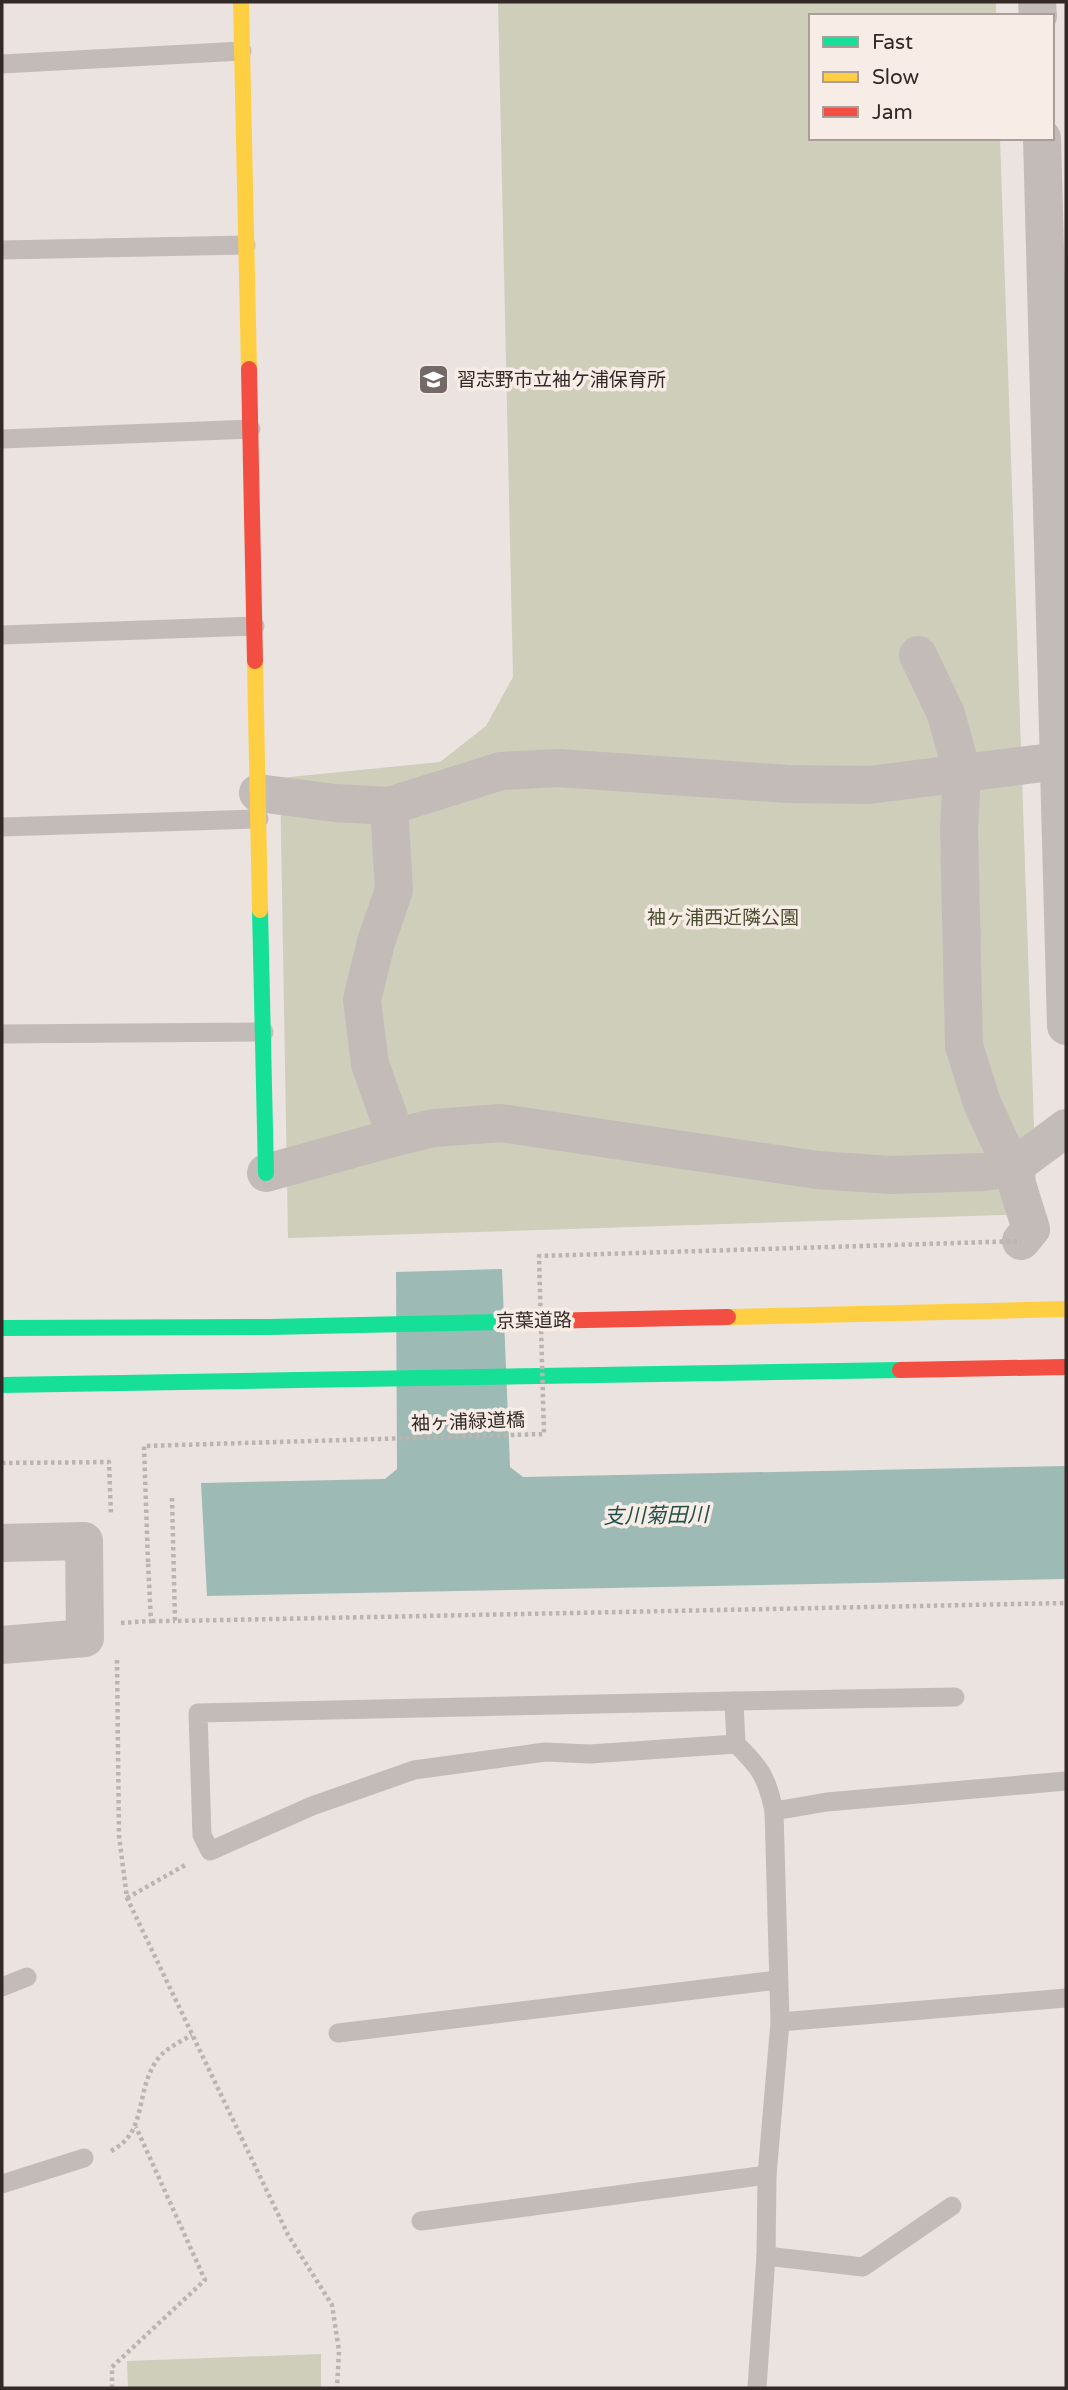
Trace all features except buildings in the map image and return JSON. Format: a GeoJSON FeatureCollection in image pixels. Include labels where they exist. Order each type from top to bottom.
{"type":"FeatureCollection","features":[{"type":"Feature","properties":{"kind":"main road"},"geometry":{"type":"LineString","coordinates":[[241,2],[267,1173]]}},
{"type":"Feature","properties":{"kind":"main road","name":"京葉道路"},"geometry":{"type":"LineString","coordinates":[[2,1328],[361,1324],[1066,1309]]}},
{"type":"Feature","properties":{"kind":"main road"},"geometry":{"type":"LineString","coordinates":[[2,1385],[1066,1367]]}},
{"type":"Feature","properties":{"kind":"street"},"geometry":{"type":"LineString","coordinates":[[1042,140],[1058,403],[1061,662],[1059,761],[1064,849],[1066,1026]]}},
{"type":"Feature","properties":{"kind":"street"},"geometry":{"type":"LineString","coordinates":[[918,655],[946,714],[962,772],[959,829],[964,1046],[982,1103],[1012,1168],[1031,1229],[1021,1241]]}},
{"type":"Feature","properties":{"kind":"street"},"geometry":{"type":"LineString","coordinates":[[258,806],[335,803],[389,806],[501,771],[558,768],[788,784],[869,785],[1059,761]]}},
{"type":"Feature","properties":{"kind":"street"},"geometry":{"type":"LineString","coordinates":[[389,806],[394,890],[376,942],[362,1000],[370,1064],[396,1137]]}},
{"type":"Feature","properties":{"kind":"street"},"geometry":{"type":"LineString","coordinates":[[267,1173],[434,1128],[501,1123],[817,1170],[892,1175],[1012,1168],[1066,1128]]}},
{"type":"Feature","properties":{"kind":"street"},"geometry":{"type":"LineString","coordinates":[[2,1543],[84,1541],[85,1638],[2,1645]]}},
{"type":"Feature","properties":{"kind":"lane"},"geometry":{"type":"LineString","coordinates":[[2,64],[242,51]]}},
{"type":"Feature","properties":{"kind":"lane"},"geometry":{"type":"LineString","coordinates":[[2,250],[246,245]]}},
{"type":"Feature","properties":{"kind":"lane"},"geometry":{"type":"LineString","coordinates":[[2,439],[251,429]]}},
{"type":"Feature","properties":{"kind":"lane"},"geometry":{"type":"LineString","coordinates":[[2,635],[255,626]]}},
{"type":"Feature","properties":{"kind":"lane"},"geometry":{"type":"LineString","coordinates":[[2,827],[258,806]]}},
{"type":"Feature","properties":{"kind":"lane"},"geometry":{"type":"LineString","coordinates":[[2,1034],[264,1032]]}},
{"type":"Feature","properties":{"kind":"lane"},"geometry":{"type":"LineString","coordinates":[[736,1744],[590,1755],[545,1752],[414,1770],[312,1807],[210,1851],[201,1835],[198,1713],[955,1697]]}},
{"type":"Feature","properties":{"kind":"lane"},"geometry":{"type":"LineString","coordinates":[[734,1702],[736,1744],[767,1779],[774,1811],[780,2022],[767,2175],[766,2256],[757,2388]]}},
{"type":"Feature","properties":{"kind":"lane"},"geometry":{"type":"LineString","coordinates":[[774,1811],[827,1802],[1066,1781]]}},
{"type":"Feature","properties":{"kind":"lane"},"geometry":{"type":"LineString","coordinates":[[2,1987],[27,1977]]}},
{"type":"Feature","properties":{"kind":"lane"},"geometry":{"type":"LineString","coordinates":[[338,2033],[777,1980]]}},
{"type":"Feature","properties":{"kind":"lane"},"geometry":{"type":"LineString","coordinates":[[780,2022],[1066,1998]]}},
{"type":"Feature","properties":{"kind":"lane"},"geometry":{"type":"LineString","coordinates":[[2,2185],[83,2158]]}},
{"type":"Feature","properties":{"kind":"lane"},"geometry":{"type":"LineString","coordinates":[[421,2221],[767,2175]]}},
{"type":"Feature","properties":{"kind":"lane"},"geometry":{"type":"LineString","coordinates":[[766,2256],[863,2267],[951,2206]]}},
{"type":"Feature","properties":{"kind":"path","name":"袖ヶ浦緑道橋"},"geometry":{"type":"LineString","coordinates":[[151,1621],[144,1446],[544,1434],[540,1256],[1021,1241]]}},
{"type":"Feature","properties":{"kind":"path"},"geometry":{"type":"LineString","coordinates":[[2,1463],[109,1462],[112,1529]]}},
{"type":"Feature","properties":{"kind":"path"},"geometry":{"type":"LineString","coordinates":[[172,1497],[175,1621]]}},
{"type":"Feature","properties":{"kind":"path"},"geometry":{"type":"LineString","coordinates":[[116,1610],[117,1623],[1066,1603]]}},
{"type":"Feature","properties":{"kind":"path"},"geometry":{"type":"LineString","coordinates":[[117,1649],[118,1789],[127,1898],[288,2235],[332,2305],[339,2351],[337,2388]]}},
{"type":"Feature","properties":{"kind":"path"},"geometry":{"type":"LineString","coordinates":[[127,1898],[210,1851]]}},
{"type":"Feature","properties":{"kind":"path"},"geometry":{"type":"LineString","coordinates":[[83,2158],[105,2154],[127,2143],[136,2127],[140,2100],[158,2059],[166,2050],[192,2035]]}},
{"type":"Feature","properties":{"kind":"path"},"geometry":{"type":"LineString","coordinates":[[112,2388],[112,2367],[205,2280],[136,2127]]}},
{"type":"Feature","properties":{"kind":"green space","name":"袖ヶ浦西近隣公園"},"geometry":{"type":"Polygon","coordinates":[[[498,2],[996,2],[996,14],[809,14],[809,140],[1000,140],[1037,1214],[288,1238],[280,778],[440,762],[486,726],[513,677],[498,2]]]}},
{"type":"Feature","properties":{"kind":"green space"},"geometry":{"type":"Polygon","coordinates":[[[321,2354],[321,2388],[128,2388],[127,2361],[321,2354]]]}},
{"type":"Feature","properties":{"kind":"water","name":"支川菊田川"},"geometry":{"type":"Polygon","coordinates":[[[502,1269],[510,1467],[523,1477],[1066,1466],[1066,1579],[207,1596],[201,1483],[385,1479],[397,1469],[396,1272],[502,1269]]]}},
{"type":"Feature","properties":{"kind":"traffic: fast"},"geometry":{"type":"LineString","coordinates":[[260,910],[266,1173]]}},
{"type":"Feature","properties":{"kind":"traffic: fast"},"geometry":{"type":"LineString","coordinates":[[2,1328],[269,1327],[540,1321]]}},
{"type":"Feature","properties":{"kind":"traffic: fast"},"geometry":{"type":"LineString","coordinates":[[2,1385],[900,1370]]}},
{"type":"Feature","properties":{"kind":"traffic: slow"},"geometry":{"type":"LineString","coordinates":[[241,2],[249,369]]}},
{"type":"Feature","properties":{"kind":"traffic: slow"},"geometry":{"type":"LineString","coordinates":[[255,661],[260,910]]}},
{"type":"Feature","properties":{"kind":"traffic: slow"},"geometry":{"type":"LineString","coordinates":[[728,1317],[1066,1309]]}},
{"type":"Feature","properties":{"kind":"traffic: jam"},"geometry":{"type":"LineString","coordinates":[[249,369],[255,661]]}},
{"type":"Feature","properties":{"kind":"traffic: jam"},"geometry":{"type":"LineString","coordinates":[[540,1321],[728,1317]]}},
{"type":"Feature","properties":{"kind":"traffic: jam"},"geometry":{"type":"LineString","coordinates":[[900,1370],[1066,1367]]}},
{"type":"Feature","properties":{"kind":"place","name":"習志野市立袖ケ浦保育所"},"geometry":{"type":"Point","coordinates":[434,380]}}]}
